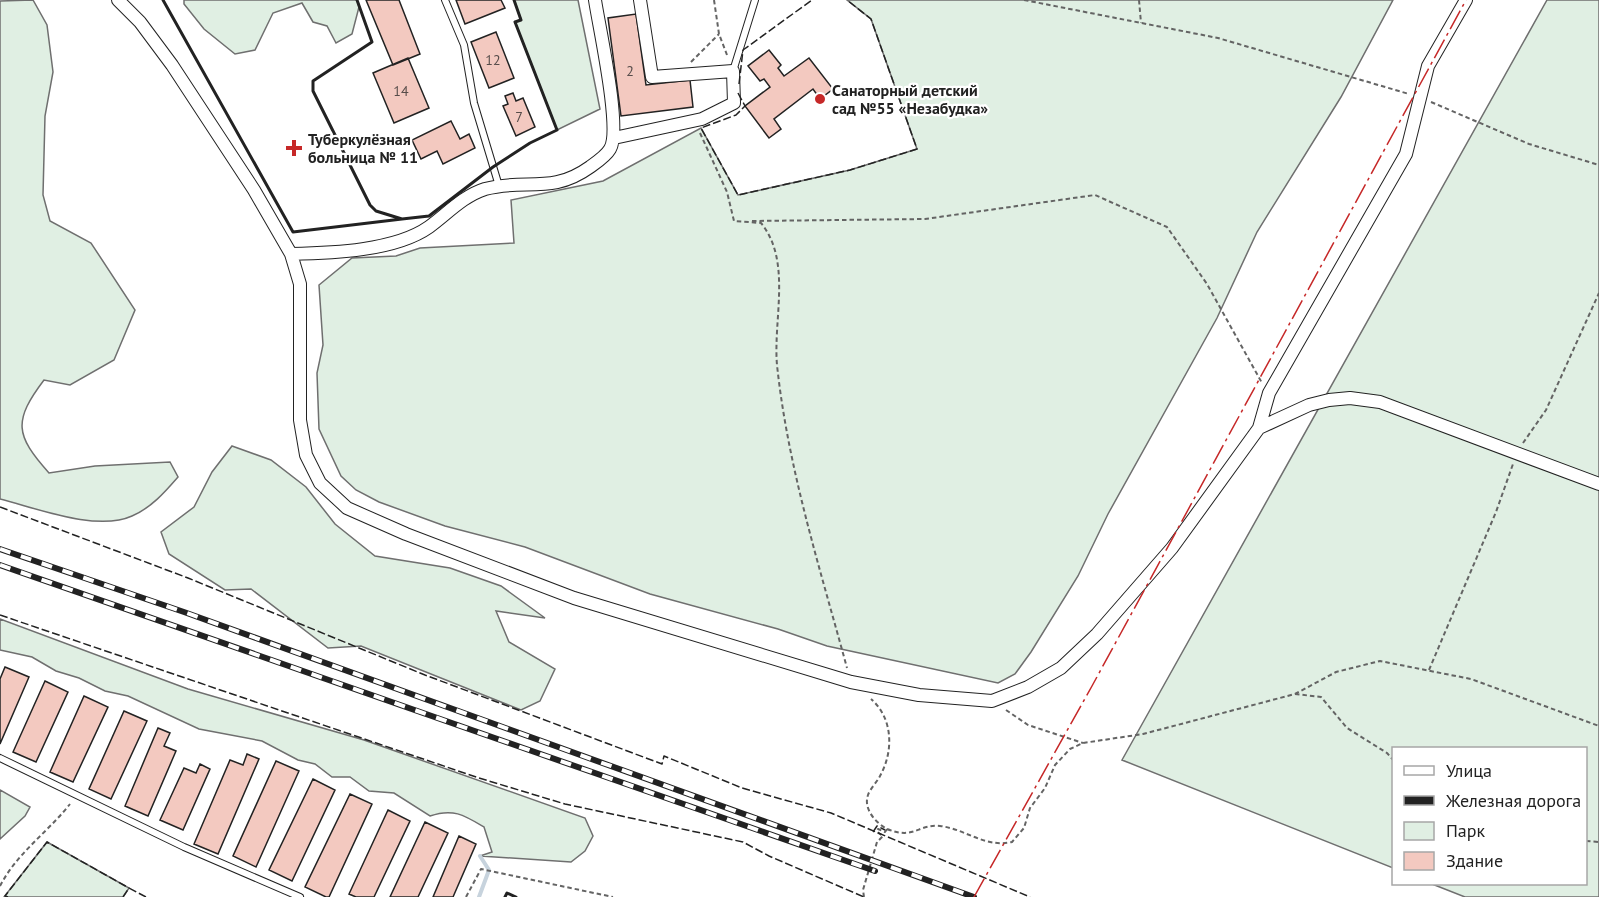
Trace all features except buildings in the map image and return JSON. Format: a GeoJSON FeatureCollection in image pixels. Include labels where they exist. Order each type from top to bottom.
{"type":"FeatureCollection","features":[{"type":"Feature","properties":{"kind":"street"},"geometry":{"type":"LineString","coordinates":[[118,0],[140,22],[172,65],[254,190],[291,254],[300,284],[300,420],[306,455],[320,483],[347,508],[406,534],[574,598],[851,682],[919,696],[992,701],[1028,687],[1061,668],[1097,634],[1172,548],[1259,428],[1269,393],[1406,154],[1428,66],[1466,0]]}},
{"type":"Feature","properties":{"kind":"street"},"geometry":{"type":"LineString","coordinates":[[291,254],[393,244],[429,227],[464,200],[483,190],[500,186],[560,183],[578,175],[600,159],[610,149],[615,125],[595,0]]}},
{"type":"Feature","properties":{"kind":"street"},"geometry":{"type":"LineString","coordinates":[[614,138],[697,120],[734,103],[733,71],[652,77],[640,0]]}},
{"type":"Feature","properties":{"kind":"street"},"geometry":{"type":"LineString","coordinates":[[1259,428],[1309,405],[1350,398],[1380,402],[1599,484]]}},
{"type":"Feature","properties":{"kind":"lane"},"geometry":{"type":"LineString","coordinates":[[445,0],[464,45],[474,103],[500,186]]}},
{"type":"Feature","properties":{"kind":"lane"},"geometry":{"type":"LineString","coordinates":[[733,71],[755,0]]}},
{"type":"Feature","properties":{"kind":"lane"},"geometry":{"type":"LineString","coordinates":[[0,758],[184,847],[300,897]]}},
{"type":"Feature","properties":{"kind":"path"},"geometry":{"type":"LineString","coordinates":[[714,0],[719,34],[733,71]]}},
{"type":"Feature","properties":{"kind":"path"},"geometry":{"type":"LineString","coordinates":[[1024,0],[1218,38],[1420,98],[1530,144],[1599,165]]}},
{"type":"Feature","properties":{"kind":"path"},"geometry":{"type":"LineString","coordinates":[[1139,0],[1141,23]]}},
{"type":"Feature","properties":{"kind":"path"},"geometry":{"type":"LineString","coordinates":[[679,75],[719,34]]}},
{"type":"Feature","properties":{"kind":"path"},"geometry":{"type":"LineString","coordinates":[[697,120],[709,154],[727,192],[734,221]]}},
{"type":"Feature","properties":{"kind":"path"},"geometry":{"type":"LineString","coordinates":[[734,221],[925,219],[1095,195],[1167,227],[1207,284],[1252,369],[1269,393]]}},
{"type":"Feature","properties":{"kind":"path"},"geometry":{"type":"LineString","coordinates":[[734,221],[761,223],[771,236],[777,258],[777,364],[798,494],[851,682],[881,707],[888,727],[890,742],[887,759],[868,795],[867,806],[878,824],[886,829],[908,835],[934,826],[944,826],[990,843],[1012,842],[1024,828],[1030,808],[1044,788],[1055,765],[1070,749],[1083,743],[1143,734],[1296,694],[1336,672],[1380,661],[1471,679],[1599,726]]}},
{"type":"Feature","properties":{"kind":"path"},"geometry":{"type":"LineString","coordinates":[[1429,670],[1496,512],[1517,452],[1546,410],[1599,293]]}},
{"type":"Feature","properties":{"kind":"path"},"geometry":{"type":"LineString","coordinates":[[1296,694],[1321,697],[1347,728],[1387,753],[1392,759]]}},
{"type":"Feature","properties":{"kind":"path"},"geometry":{"type":"LineString","coordinates":[[992,701],[1028,725],[1083,743]]}},
{"type":"Feature","properties":{"kind":"path"},"geometry":{"type":"LineString","coordinates":[[0,886],[22,852],[47,832],[77,794]]}},
{"type":"Feature","properties":{"kind":"path"},"geometry":{"type":"LineString","coordinates":[[864,897],[863,890],[877,842],[883,836],[877,832],[878,829],[885,832],[886,829]]}},
{"type":"Feature","properties":{"kind":"path"},"geometry":{"type":"LineString","coordinates":[[466,897],[481,869],[613,897]]}},
{"type":"Feature","properties":{"kind":"green space"},"geometry":{"type":"Polygon","coordinates":[[[33,0],[47,25],[53,72],[45,116],[43,195],[50,221],[91,243],[135,310],[114,360],[70,385],[44,380],[27,406],[22,428],[24,438],[30,448],[49,473],[95,466],[170,462],[178,477],[173,483],[145,509],[118,520],[84,520],[66,517],[0,499],[0,1],[33,0]]]}},
{"type":"Feature","properties":{"kind":"green space"},"geometry":{"type":"Polygon","coordinates":[[[184,0],[357,0],[359,7],[352,34],[336,43],[327,26],[313,22],[302,3],[273,13],[255,50],[235,54],[204,29],[184,4],[184,0]]]}},
{"type":"Feature","properties":{"kind":"green space"},"geometry":{"type":"Polygon","coordinates":[[[514,0],[578,0],[600,109],[557,130],[515,22],[521,19],[514,0]]]}},
{"type":"Feature","properties":{"kind":"green space"},"geometry":{"type":"Polygon","coordinates":[[[847,0],[1393,0],[1341,97],[1257,232],[1217,318],[1108,514],[1078,576],[1015,674],[998,683],[827,646],[778,629],[650,594],[525,547],[445,526],[379,502],[356,490],[341,476],[319,429],[317,373],[323,345],[319,285],[352,258],[396,256],[420,248],[514,243],[511,200],[603,181],[701,128],[738,195],[850,170],[917,149],[871,19],[847,0]]]}},
{"type":"Feature","properties":{"kind":"green space"},"geometry":{"type":"Polygon","coordinates":[[[1547,0],[1599,0],[1599,897],[1465,897],[1435,885],[1587,885],[1587,747],[1392,747],[1392,868],[1122,760],[1547,0]]]}},
{"type":"Feature","properties":{"kind":"green space"},"geometry":{"type":"Polygon","coordinates":[[[232,446],[271,460],[306,487],[335,524],[375,556],[450,568],[501,586],[545,618],[496,611],[509,642],[555,669],[540,701],[521,710],[361,646],[328,648],[251,589],[225,590],[169,554],[161,532],[194,507],[212,472],[232,446]]]}},
{"type":"Feature","properties":{"kind":"green space"},"geometry":{"type":"Polygon","coordinates":[[[0,619],[188,689],[364,740],[585,818],[593,836],[585,851],[571,862],[480,856],[492,852],[484,827],[470,819],[452,813],[430,816],[394,793],[369,791],[350,777],[332,777],[315,764],[298,760],[262,741],[199,729],[128,696],[105,691],[79,678],[56,671],[32,657],[0,650],[0,619]]]}},
{"type":"Feature","properties":{"kind":"green space"},"geometry":{"type":"Polygon","coordinates":[[[0,790],[30,807],[25,816],[0,839],[0,790]]]}},
{"type":"Feature","properties":{"kind":"green space"},"geometry":{"type":"Polygon","coordinates":[[[47,842],[129,888],[123,897],[4,897],[47,842]]]}},
{"type":"Feature","properties":{"kind":"waterway"},"geometry":{"type":"LineString","coordinates":[[479,897],[489,870],[480,856]]}},
{"type":"Feature","properties":{"kind":"railway"},"geometry":{"type":"LineString","coordinates":[[0,549],[184,612],[974,897]]}},
{"type":"Feature","properties":{"kind":"railway"},"geometry":{"type":"LineString","coordinates":[[0,565],[875,871]]}},
{"type":"Feature","properties":{"kind":"fence"},"geometry":{"type":"LineString","coordinates":[[739,84],[743,50],[812,0]]}},
{"type":"Feature","properties":{"kind":"fence"},"geometry":{"type":"LineString","coordinates":[[738,93],[745,106],[736,115],[701,128],[738,195],[850,170],[917,149],[871,19],[847,0]]}},
{"type":"Feature","properties":{"kind":"fence"},"geometry":{"type":"LineString","coordinates":[[0,507],[188,578],[425,675],[662,764],[664,756],[742,788],[831,813],[1030,897]]}},
{"type":"Feature","properties":{"kind":"fence"},"geometry":{"type":"LineString","coordinates":[[0,615],[479,778],[565,804],[743,842],[769,856],[864,897]]}},
{"type":"Feature","properties":{"kind":"fence"},"geometry":{"type":"LineString","coordinates":[[873,832],[877,826],[885,830]]}},
{"type":"Feature","properties":{"kind":"fence"},"geometry":{"type":"LineString","coordinates":[[8,897],[5,896],[47,842],[129,888]]}},
{"type":"Feature","properties":{"kind":"fence"},"geometry":{"type":"LineString","coordinates":[[123,897],[129,888],[146,897]]}},
{"type":"Feature","properties":{"kind":"wall"},"geometry":{"type":"LineString","coordinates":[[163,0],[293,232],[402,219],[376,211],[370,205],[313,91],[313,81],[372,42],[357,0]]}},
{"type":"Feature","properties":{"kind":"wall"},"geometry":{"type":"LineString","coordinates":[[402,219],[429,216],[493,167],[530,143],[557,130],[515,22],[521,20],[514,0]]}},
{"type":"Feature","properties":{"kind":"wall"},"geometry":{"type":"LineString","coordinates":[[505,897],[507,893],[516,897]]}},
{"type":"Feature","properties":{"kind":"power"},"geometry":{"type":"LineString","coordinates":[[974,897],[1092,686],[1466,0]]}},
{"type":"Feature","properties":{"kind":"place","name":"Санаторный детский сад №55 «Незабудка»"},"geometry":{"type":"Point","coordinates":[820,99]}},
{"type":"Feature","properties":{"kind":"place","name":"Туберкулёзная больница № 11"},"geometry":{"type":"Point","coordinates":[294,148]}}]}
